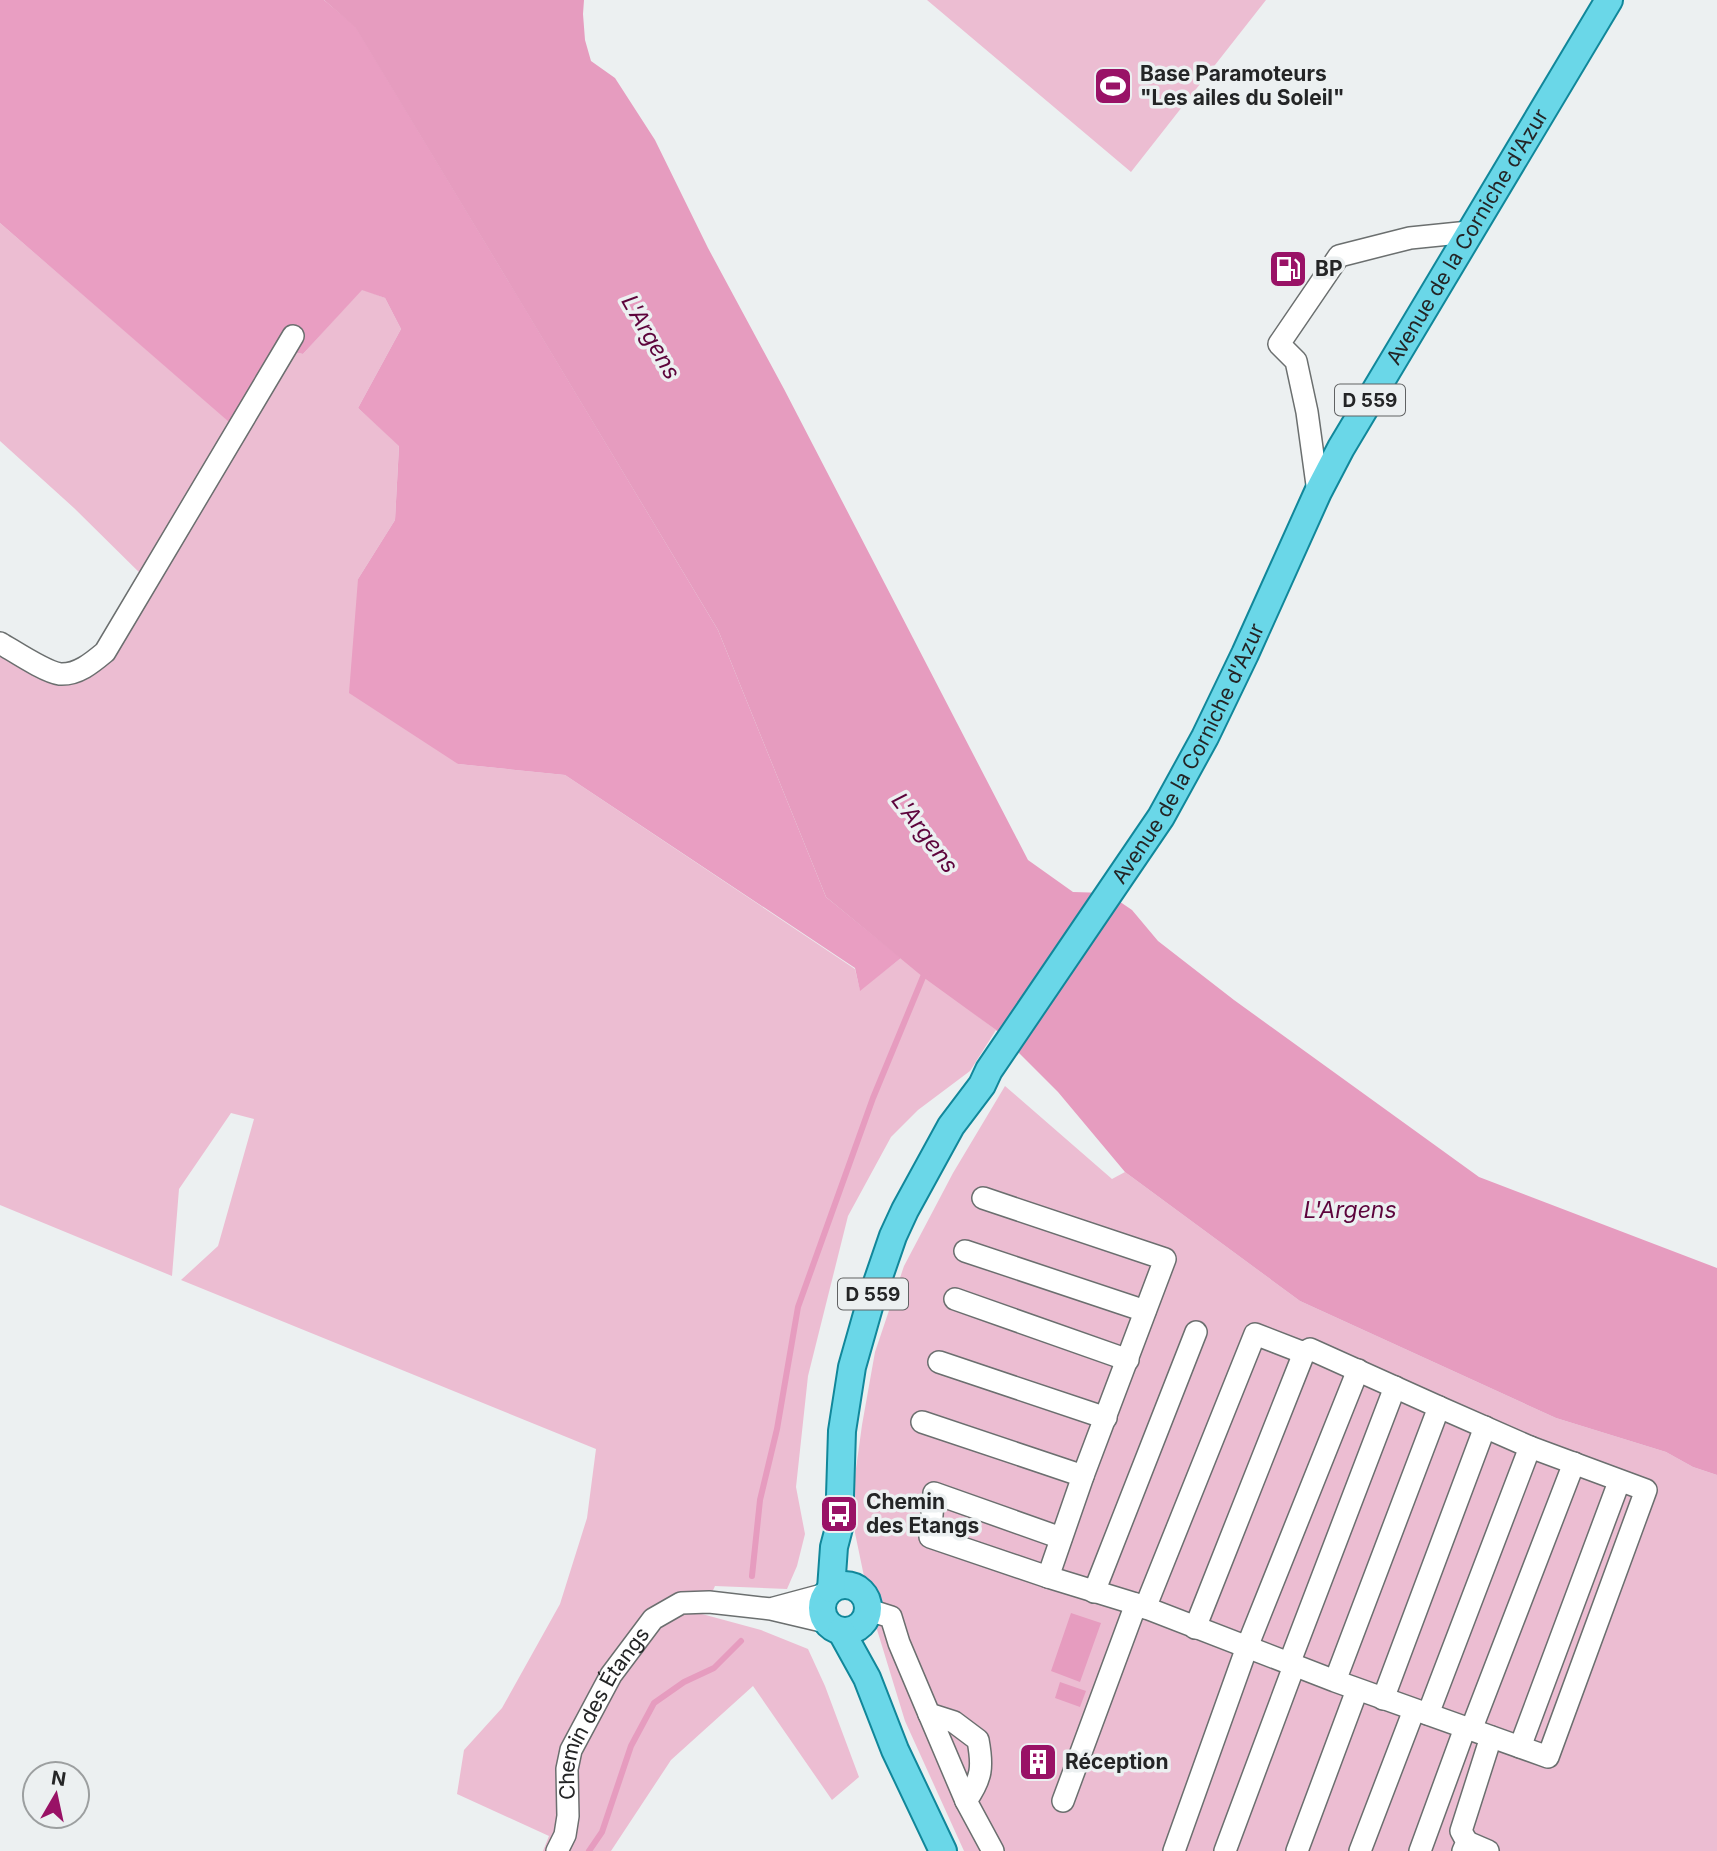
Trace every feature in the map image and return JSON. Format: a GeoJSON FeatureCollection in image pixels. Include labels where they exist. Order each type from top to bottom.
{"type":"FeatureCollection","features":[{"type":"Feature","properties":{"kind":"main road","name":"Avenue de la Corniche d'Azur"},"geometry":{"type":"LineString","coordinates":[[943,1851],[895,1750],[867,1678],[852,1615],[839,1528],[842,1432],[852,1367],[893,1236],[951,1126],[982,1085],[989,1069],[1161,817],[1205,737],[1318,492],[1348,436],[1609,0]]}},
{"type":"Feature","properties":{"kind":"main road","name":"Avenue de la Corniche d'Azur"},"geometry":{"type":"LineString","coordinates":[[829,1591],[834,1546],[839,1528]]}},
{"type":"Feature","properties":{"kind":"main road"},"geometry":{"type":"LineString","coordinates":[[829,1591],[845,1584],[852,1615]]}},
{"type":"Feature","properties":{"kind":"street"},"geometry":{"type":"LineString","coordinates":[[1318,492],[1307,412],[1296,361],[1279,344],[1339,256],[1410,238],[1469,232]]}},
{"type":"Feature","properties":{"kind":"street"},"geometry":{"type":"LineString","coordinates":[[0,643],[60,674],[76,671],[105,652],[293,336]]}},
{"type":"Feature","properties":{"kind":"street"},"geometry":{"type":"LineString","coordinates":[[983,1198],[1165,1259],[1048,1577]]}},
{"type":"Feature","properties":{"kind":"street"},"geometry":{"type":"LineString","coordinates":[[965,1251],[1145,1311]]}},
{"type":"Feature","properties":{"kind":"street"},"geometry":{"type":"LineString","coordinates":[[955,1299],[1128,1360]]}},
{"type":"Feature","properties":{"kind":"street"},"geometry":{"type":"LineString","coordinates":[[1094,1592],[1196,1332]]}},
{"type":"Feature","properties":{"kind":"street"},"geometry":{"type":"LineString","coordinates":[[1063,1801],[1140,1606],[1255,1334],[1304,1353]]}},
{"type":"Feature","properties":{"kind":"street"},"geometry":{"type":"LineString","coordinates":[[1061,1538],[934,1493],[930,1537],[1140,1606],[1195,1628],[1247,1647],[1335,1682],[1548,1757],[1646,1490],[1530,1447],[1310,1349],[1304,1353],[1195,1628]]}},
{"type":"Feature","properties":{"kind":"street"},"geometry":{"type":"LineString","coordinates":[[939,1362],[1106,1418]]}},
{"type":"Feature","properties":{"kind":"street"},"geometry":{"type":"LineString","coordinates":[[1174,1851],[1247,1647],[1358,1370]]}},
{"type":"Feature","properties":{"kind":"street"},"geometry":{"type":"LineString","coordinates":[[1225,1851],[1395,1387]]}},
{"type":"Feature","properties":{"kind":"street"},"geometry":{"type":"LineString","coordinates":[[1335,1682],[1439,1407]]}},
{"type":"Feature","properties":{"kind":"street"},"geometry":{"type":"LineString","coordinates":[[922,1422],[1083,1476]]}},
{"type":"Feature","properties":{"kind":"street"},"geometry":{"type":"LineString","coordinates":[[1383,1699],[1485,1427]]}},
{"type":"Feature","properties":{"kind":"street"},"geometry":{"type":"LineString","coordinates":[[1360,1851],[1421,1712],[1530,1447]]}},
{"type":"Feature","properties":{"kind":"street"},"geometry":{"type":"LineString","coordinates":[[1420,1851],[1476,1732],[1574,1463]]}},
{"type":"Feature","properties":{"kind":"street"},"geometry":{"type":"LineString","coordinates":[[1520,1747],[1619,1482]]}},
{"type":"Feature","properties":{"kind":"street","name":"Chemin des Étangs"},"geometry":{"type":"LineString","coordinates":[[763,1609],[829,1591]]}},
{"type":"Feature","properties":{"kind":"street","name":"Chemin des Étangs"},"geometry":{"type":"LineString","coordinates":[[557,1851],[565,1835],[568,1816],[567,1769],[571,1750],[611,1675],[653,1619],[681,1603],[709,1602],[852,1615]]}},
{"type":"Feature","properties":{"kind":"street"},"geometry":{"type":"LineString","coordinates":[[852,1615],[891,1618],[966,1801],[993,1851]]}},
{"type":"Feature","properties":{"kind":"street"},"geometry":{"type":"LineString","coordinates":[[1297,1851],[1357,1690]]}},
{"type":"Feature","properties":{"kind":"street"},"geometry":{"type":"LineString","coordinates":[[929,1714],[954,1722],[978,1740],[982,1762],[976,1787],[966,1801]]}},
{"type":"Feature","properties":{"kind":"street"},"geometry":{"type":"LineString","coordinates":[[1476,1732],[1461,1831],[1465,1847],[1488,1851]]}},
{"type":"Feature","properties":{"kind":"shaded area"},"geometry":{"type":"Polygon","coordinates":[[[0,0],[324,0],[355,26],[718,630],[826,897],[901,958],[860,991],[855,968],[565,775],[458,764],[349,693],[358,579],[395,520],[399,446],[358,408],[401,329],[385,298],[362,290],[303,354],[293,352],[244,435],[0,223],[0,0]]]}},
{"type":"Feature","properties":{"kind":"shaded area","name":"Base Paramoteurs \"Les ailes du Soleil\""},"geometry":{"type":"Polygon","coordinates":[[[927,0],[1266,0],[1131,172],[927,0]]]}},
{"type":"Feature","properties":{"kind":"shaded area"},"geometry":{"type":"Polygon","coordinates":[[[0,223],[244,434],[293,352],[303,354],[362,289],[385,298],[401,329],[358,408],[399,445],[395,520],[358,579],[458,764],[565,775],[855,969],[860,990],[901,958],[996,1030],[970,1071],[918,1110],[891,1137],[848,1216],[808,1376],[796,1487],[805,1534],[797,1566],[787,1589],[715,1586],[702,1614],[761,1630],[808,1649],[859,1777],[832,1800],[753,1686],[671,1760],[611,1851],[543,1851],[549,1836],[457,1794],[464,1750],[502,1708],[560,1604],[587,1518],[596,1449],[181,1280],[218,1246],[254,1119],[231,1113],[179,1189],[172,1276],[0,1205],[0,653],[62,686],[109,659],[153,586],[74,508],[0,441],[0,223]]]}},
{"type":"Feature","properties":{"kind":"shaded area"},"geometry":{"type":"Polygon","coordinates":[[[1005,1086],[1112,1179],[1125,1172],[1300,1301],[1556,1418],[1666,1452],[1693,1467],[1717,1475],[1717,1851],[964,1851],[905,1721],[871,1610],[855,1533],[854,1483],[875,1352],[904,1266],[953,1173],[1005,1086]]]}},
{"type":"Feature","properties":{"kind":"water","name":"L'Argens"},"geometry":{"type":"Polygon","coordinates":[[[324,0],[584,0],[585,40],[591,61],[615,78],[655,140],[708,248],[1028,860],[1073,892],[1107,893],[1132,910],[1158,941],[1234,1000],[1479,1177],[1717,1268],[1717,1475],[1693,1467],[1666,1452],[1556,1418],[1300,1301],[1125,1172],[1058,1092],[996,1030],[923,977],[826,897],[718,630],[355,27],[324,0]]]}},
{"type":"Feature","properties":{"kind":"water"},"geometry":{"type":"Polygon","coordinates":[[[1071,1613],[1101,1623],[1080,1682],[1051,1671],[1071,1613]]]}},
{"type":"Feature","properties":{"kind":"water"},"geometry":{"type":"Polygon","coordinates":[[[1060,1682],[1086,1691],[1080,1707],[1055,1698],[1060,1682]]]}},
{"type":"Feature","properties":{"kind":"waterway"},"geometry":{"type":"LineString","coordinates":[[752,1576],[760,1500],[777,1429],[798,1307],[873,1098],[923,977],[927,974]]}},
{"type":"Feature","properties":{"kind":"waterway"},"geometry":{"type":"LineString","coordinates":[[589,1851],[602,1832],[631,1746],[654,1703],[684,1682],[714,1668],[741,1641]]}},
{"type":"Feature","properties":{"kind":"place","name":"Base Paramoteurs \"Les ailes du Soleil\""},"geometry":{"type":"Point","coordinates":[1113,86]}},
{"type":"Feature","properties":{"kind":"place","name":"BP"},"geometry":{"type":"Point","coordinates":[1288,269]}},
{"type":"Feature","properties":{"kind":"place","name":"Chemin des Etangs"},"geometry":{"type":"Point","coordinates":[839,1514]}},
{"type":"Feature","properties":{"kind":"place","name":"Réception"},"geometry":{"type":"Point","coordinates":[1038,1762]}}]}
